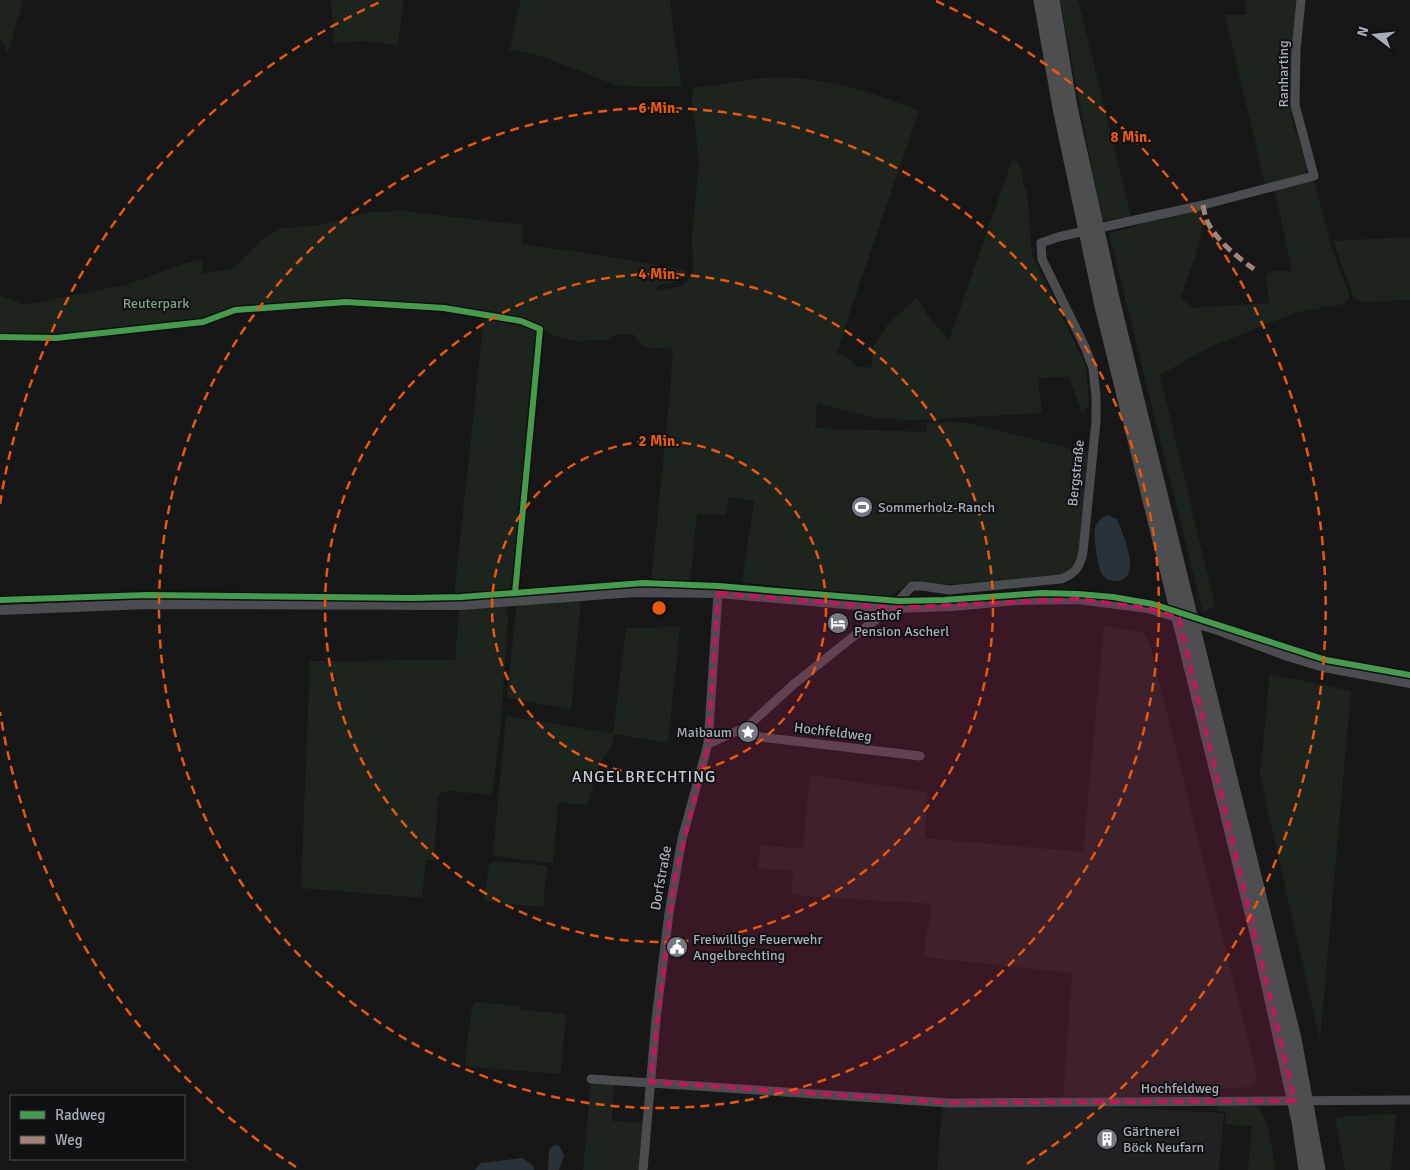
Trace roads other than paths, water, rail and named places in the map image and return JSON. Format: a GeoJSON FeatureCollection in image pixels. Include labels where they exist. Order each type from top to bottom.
{"type":"FeatureCollection","features":[{"type":"Feature","properties":{"kind":"highway"},"geometry":{"type":"LineString","coordinates":[[1041,0],[1060,108],[1102,306],[1259,941],[1295,1102],[1306,1170]]}},
{"type":"Feature","properties":{"kind":"highway"},"geometry":{"type":"LineString","coordinates":[[1052,0],[1070,107],[1113,303],[1294,1039],[1318,1170]]}},
{"type":"Feature","properties":{"kind":"street","name":"Ranharting"},"geometry":{"type":"LineString","coordinates":[[1301,0],[1296,50],[1295,105],[1314,176]]}},
{"type":"Feature","properties":{"kind":"street","name":"Bergstraße"},"geometry":{"type":"LineString","coordinates":[[708,744],[748,726],[794,684],[892,608],[912,586],[949,590],[1061,579],[1070,576],[1079,567],[1096,421],[1096,396],[1092,368],[1085,347],[1042,259],[1041,243],[1203,205],[1314,176]]}},
{"type":"Feature","properties":{"kind":"street"},"geometry":{"type":"LineString","coordinates":[[0,610],[147,604],[461,605],[634,592],[718,593],[892,608],[1060,599],[1114,603],[1151,609],[1315,664],[1362,675],[1410,683]]}},
{"type":"Feature","properties":{"kind":"street","name":"Dorfstraße"},"geometry":{"type":"LineString","coordinates":[[643,1170],[659,991],[674,880],[682,839],[708,744],[718,593]]}},
{"type":"Feature","properties":{"kind":"street","name":"Hochfeldweg"},"geometry":{"type":"LineString","coordinates":[[748,726],[752,732],[760,737],[920,756]]}},
{"type":"Feature","properties":{"kind":"street","name":"Hochfeldweg"},"geometry":{"type":"LineString","coordinates":[[591,1079],[950,1103],[1410,1100]]}},
{"type":"Feature","properties":{"kind":"place","name":"Sommerholz-Ranch"},"geometry":{"type":"Point","coordinates":[862,507]}},
{"type":"Feature","properties":{"kind":"place","name":"Gasthof Pension Ascherl"},"geometry":{"type":"Point","coordinates":[838,623]}},
{"type":"Feature","properties":{"kind":"place","name":"Maibaum"},"geometry":{"type":"Point","coordinates":[748,732]}},
{"type":"Feature","properties":{"kind":"place","name":"Freiwillige Feuerwehr Angelbrechting"},"geometry":{"type":"Point","coordinates":[677,947]}},
{"type":"Feature","properties":{"kind":"place","name":"Gärtnerei Böck Neufarn"},"geometry":{"type":"Point","coordinates":[1107,1139]}},
{"type":"Feature","properties":{"kind":"district","name":"ANGELBRECHTING"},"geometry":{"type":"Point","coordinates":[644,777]}},
{"type":"Feature","properties":{"kind":"park label","name":"Reuterpark"},"geometry":{"type":"Point","coordinates":[156,303]}}]}
